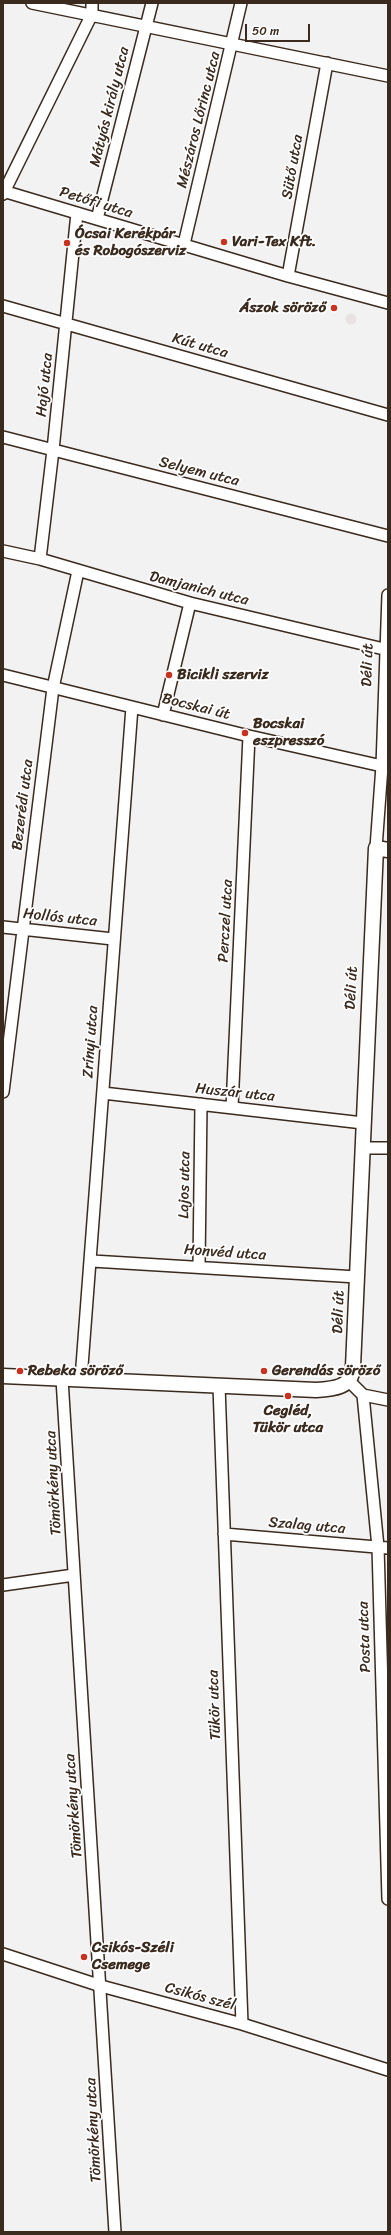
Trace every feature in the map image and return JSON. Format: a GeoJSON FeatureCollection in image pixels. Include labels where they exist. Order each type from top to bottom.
{"type":"FeatureCollection","features":[{"type":"Feature","properties":{"kind":"main road","name":"Déli út"},"geometry":{"type":"LineString","coordinates":[[349,1381],[353,1374],[363,1123],[382,849]]}},
{"type":"Feature","properties":{"kind":"main road"},"geometry":{"type":"LineString","coordinates":[[3,1376],[316,1390],[340,1387],[349,1381]]}},
{"type":"Feature","properties":{"kind":"street"},"geometry":{"type":"LineString","coordinates":[[32,3],[92,9],[147,25],[388,76]]}},
{"type":"Feature","properties":{"kind":"street","name":"Mátyás király utca"},"geometry":{"type":"LineString","coordinates":[[97,219],[152,3]]}},
{"type":"Feature","properties":{"kind":"street","name":"Mészáros Lőrinc utca"},"geometry":{"type":"LineString","coordinates":[[184,244],[233,44],[241,3]]}},
{"type":"Feature","properties":{"kind":"street"},"geometry":{"type":"LineString","coordinates":[[3,192],[92,9]]}},
{"type":"Feature","properties":{"kind":"street","name":"Sütő utca"},"geometry":{"type":"LineString","coordinates":[[288,276],[327,63]]}},
{"type":"Feature","properties":{"kind":"street","name":"Petőfi utca"},"geometry":{"type":"LineString","coordinates":[[3,192],[76,212],[288,276],[388,303]]}},
{"type":"Feature","properties":{"kind":"street","name":"Hajó utca"},"geometry":{"type":"LineString","coordinates":[[40,559],[54,450],[76,212]]}},
{"type":"Feature","properties":{"kind":"street","name":"Kút utca"},"geometry":{"type":"LineString","coordinates":[[3,306],[388,415]]}},
{"type":"Feature","properties":{"kind":"street","name":"Selyem utca"},"geometry":{"type":"LineString","coordinates":[[3,437],[388,536]]}},
{"type":"Feature","properties":{"kind":"street","name":"Damjanich utca"},"geometry":{"type":"LineString","coordinates":[[3,551],[40,559],[190,603],[387,649]]}},
{"type":"Feature","properties":{"kind":"street","name":"Bezerédi utca"},"geometry":{"type":"LineString","coordinates":[[3,1085],[53,688],[78,571]]}},
{"type":"Feature","properties":{"kind":"street","name":"Déli út"},"geometry":{"type":"LineString","coordinates":[[382,849],[382,766],[388,595]]}},
{"type":"Feature","properties":{"kind":"street"},"geometry":{"type":"LineString","coordinates":[[163,715],[190,603]]}},
{"type":"Feature","properties":{"kind":"street","name":"Bocskai út"},"geometry":{"type":"LineString","coordinates":[[3,675],[249,736],[382,766]]}},
{"type":"Feature","properties":{"kind":"street","name":"Zrínyi utca"},"geometry":{"type":"LineString","coordinates":[[81,1380],[92,1261],[113,938],[132,707]]}},
{"type":"Feature","properties":{"kind":"street","name":"Perczel utca"},"geometry":{"type":"LineString","coordinates":[[232,1107],[249,736]]}},
{"type":"Feature","properties":{"kind":"street","name":"Hollós utca"},"geometry":{"type":"LineString","coordinates":[[3,927],[113,938]]}},
{"type":"Feature","properties":{"kind":"street","name":"Huszár utca"},"geometry":{"type":"LineString","coordinates":[[103,1092],[363,1123]]}},
{"type":"Feature","properties":{"kind":"street","name":"Lajos utca"},"geometry":{"type":"LineString","coordinates":[[198,1267],[201,1104]]}},
{"type":"Feature","properties":{"kind":"street"},"geometry":{"type":"LineString","coordinates":[[363,1148],[388,1148]]}},
{"type":"Feature","properties":{"kind":"street","name":"Honvéd utca"},"geometry":{"type":"LineString","coordinates":[[92,1261],[357,1277]]}},
{"type":"Feature","properties":{"kind":"street","name":"Tömörkény utca"},"geometry":{"type":"LineString","coordinates":[[62,1379],[101,1986],[115,2232]]}},
{"type":"Feature","properties":{"kind":"street"},"geometry":{"type":"LineString","coordinates":[[349,1381],[364,1395],[388,1400]]}},
{"type":"Feature","properties":{"kind":"street","name":"Tükör utca"},"geometry":{"type":"LineString","coordinates":[[219,1386],[242,2024]]}},
{"type":"Feature","properties":{"kind":"street","name":"Posta utca"},"geometry":{"type":"LineString","coordinates":[[364,1395],[383,1547],[388,1899]]}},
{"type":"Feature","properties":{"kind":"street","name":"Szalag utca"},"geometry":{"type":"LineString","coordinates":[[224,1534],[383,1547]]}},
{"type":"Feature","properties":{"kind":"street"},"geometry":{"type":"LineString","coordinates":[[3,1585],[74,1576]]}},
{"type":"Feature","properties":{"kind":"street","name":"Csikós szél"},"geometry":{"type":"LineString","coordinates":[[3,1954],[101,1986],[242,2024],[388,2070]]}},
{"type":"Feature","properties":{"kind":"shaded area"},"geometry":{"type":"Polygon","coordinates":[[[351,313],[355,315],[357,319],[355,323],[351,325],[347,323],[345,319],[347,315],[351,313]]]}},
{"type":"Feature","properties":{"kind":"place","name":"Vari-Tex Kft."},"geometry":{"type":"Point","coordinates":[224,242]}},
{"type":"Feature","properties":{"kind":"place","name":"Ócsai Kerékpár és Robogószerviz"},"geometry":{"type":"Point","coordinates":[67,243]}},
{"type":"Feature","properties":{"kind":"place","name":"Ászok söröző"},"geometry":{"type":"Point","coordinates":[334,308]}},
{"type":"Feature","properties":{"kind":"place","name":"Bicikli szerviz"},"geometry":{"type":"Point","coordinates":[169,675]}},
{"type":"Feature","properties":{"kind":"place","name":"Bocskai eszpresszó"},"geometry":{"type":"Point","coordinates":[245,733]}},
{"type":"Feature","properties":{"kind":"place","name":"Rebeka söröző"},"geometry":{"type":"Point","coordinates":[20,1371]}},
{"type":"Feature","properties":{"kind":"place","name":"Gerendás söröző"},"geometry":{"type":"Point","coordinates":[264,1371]}},
{"type":"Feature","properties":{"kind":"place","name":"Cegléd, Tükör utca"},"geometry":{"type":"Point","coordinates":[288,1396]}},
{"type":"Feature","properties":{"kind":"place","name":"Csikós-Széli Csemege"},"geometry":{"type":"Point","coordinates":[84,1957]}}]}
